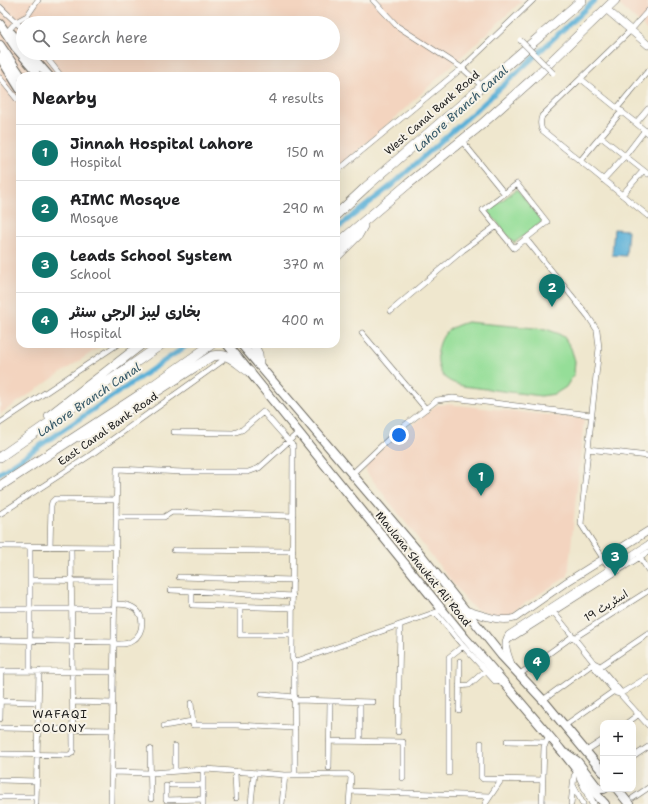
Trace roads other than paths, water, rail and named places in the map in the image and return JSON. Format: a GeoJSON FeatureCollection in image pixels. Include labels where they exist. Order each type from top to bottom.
{"type":"FeatureCollection","features":[{"type":"Feature","properties":{"kind":"highway","name":"West Canal Bank Road"},"geometry":{"type":"LineString","coordinates":[[340,211],[582,0]]}},
{"type":"Feature","properties":{"kind":"highway"},"geometry":{"type":"LineString","coordinates":[[340,242],[536,76],[615,0]]}},
{"type":"Feature","properties":{"kind":"highway"},"geometry":{"type":"LineString","coordinates":[[340,203],[366,187]]}},
{"type":"Feature","properties":{"kind":"highway"},"geometry":{"type":"LineString","coordinates":[[340,253],[358,235],[368,218]]}},
{"type":"Feature","properties":{"kind":"highway"},"geometry":{"type":"LineString","coordinates":[[0,457],[54,412],[137,348]]}},
{"type":"Feature","properties":{"kind":"highway"},"geometry":{"type":"LineString","coordinates":[[0,457],[156,348]]}},
{"type":"Feature","properties":{"kind":"highway"},"geometry":{"type":"LineString","coordinates":[[0,486],[141,394],[206,348]]}},
{"type":"Feature","properties":{"kind":"highway"},"geometry":{"type":"LineString","coordinates":[[255,348],[258,354],[259,365]]}},
{"type":"Feature","properties":{"kind":"highway"},"geometry":{"type":"LineString","coordinates":[[70,439],[92,433],[212,356],[222,355],[231,358],[250,372]]}},
{"type":"Feature","properties":{"kind":"main road"},"geometry":{"type":"LineString","coordinates":[[606,9],[648,45]]}},
{"type":"Feature","properties":{"kind":"main road"},"geometry":{"type":"LineString","coordinates":[[0,21],[16,39]]}},
{"type":"Feature","properties":{"kind":"main road"},"geometry":{"type":"LineString","coordinates":[[0,24],[16,48]]}},
{"type":"Feature","properties":{"kind":"main road"},"geometry":{"type":"LineString","coordinates":[[0,45],[18,72]]}},
{"type":"Feature","properties":{"kind":"main road"},"geometry":{"type":"LineString","coordinates":[[0,57],[16,83]]}},
{"type":"Feature","properties":{"kind":"main road"},"geometry":{"type":"LineString","coordinates":[[26,60],[35,72]]}},
{"type":"Feature","properties":{"kind":"main road"},"geometry":{"type":"LineString","coordinates":[[35,60],[46,72]]}},
{"type":"Feature","properties":{"kind":"main road","name":"Maulana Shaukat Ali Road"},"geometry":{"type":"LineString","coordinates":[[231,348],[341,483],[439,612],[503,680],[547,739],[561,750],[579,774],[605,804]]}},
{"type":"Feature","properties":{"kind":"main road","name":"Maulana Shaukat Ali Road"},"geometry":{"type":"LineString","coordinates":[[244,348],[422,556],[501,655],[543,700],[600,768]]}},
{"type":"Feature","properties":{"kind":"main road"},"geometry":{"type":"LineString","coordinates":[[341,483],[352,474]]}},
{"type":"Feature","properties":{"kind":"main road"},"geometry":{"type":"LineString","coordinates":[[464,610],[498,619],[507,620],[515,618],[603,559],[648,531]]}},
{"type":"Feature","properties":{"kind":"main road"},"geometry":{"type":"LineString","coordinates":[[511,664],[506,643],[509,635],[552,610],[610,569],[638,554],[648,544]]}},
{"type":"Feature","properties":{"kind":"main road"},"geometry":{"type":"LineString","coordinates":[[561,750],[577,761],[600,789]]}},
{"type":"Feature","properties":{"kind":"main road"},"geometry":{"type":"LineString","coordinates":[[589,754],[591,761],[600,774]]}},
{"type":"Feature","properties":{"kind":"main road"},"geometry":{"type":"LineString","coordinates":[[579,774],[593,804]]}},
{"type":"Feature","properties":{"kind":"main road"},"geometry":{"type":"LineString","coordinates":[[620,792],[631,801]]}},
{"type":"Feature","properties":{"kind":"street"},"geometry":{"type":"LineString","coordinates":[[27,16],[38,0]]}},
{"type":"Feature","properties":{"kind":"street"},"geometry":{"type":"LineString","coordinates":[[373,0],[397,26],[462,68],[482,86]]}},
{"type":"Feature","properties":{"kind":"street","name":"West Canal Bank Road"},"geometry":{"type":"LineString","coordinates":[[340,169],[462,68],[533,0]]}},
{"type":"Feature","properties":{"kind":"street"},"geometry":{"type":"LineString","coordinates":[[0,7],[16,22],[8,31]]}},
{"type":"Feature","properties":{"kind":"street"},"geometry":{"type":"LineString","coordinates":[[648,11],[631,30],[542,116],[540,121],[542,130],[648,216]]}},
{"type":"Feature","properties":{"kind":"street"},"geometry":{"type":"LineString","coordinates":[[520,40],[553,73]]}},
{"type":"Feature","properties":{"kind":"street"},"geometry":{"type":"LineString","coordinates":[[48,60],[57,72]]}},
{"type":"Feature","properties":{"kind":"street"},"geometry":{"type":"LineString","coordinates":[[618,107],[648,71]]}},
{"type":"Feature","properties":{"kind":"street"},"geometry":{"type":"LineString","coordinates":[[0,78],[16,98]]}},
{"type":"Feature","properties":{"kind":"street"},"geometry":{"type":"LineString","coordinates":[[580,79],[618,107],[647,132],[604,180]]}},
{"type":"Feature","properties":{"kind":"street"},"geometry":{"type":"LineString","coordinates":[[636,123],[648,109]]}},
{"type":"Feature","properties":{"kind":"street"},"geometry":{"type":"LineString","coordinates":[[580,161],[622,111]]}},
{"type":"Feature","properties":{"kind":"street"},"geometry":{"type":"LineString","coordinates":[[601,137],[646,172],[622,195]]}},
{"type":"Feature","properties":{"kind":"street"},"geometry":{"type":"LineString","coordinates":[[462,140],[504,193]]}},
{"type":"Feature","properties":{"kind":"street"},"geometry":{"type":"LineString","coordinates":[[517,184],[547,222],[514,248],[483,210],[504,193],[517,184]]}},
{"type":"Feature","properties":{"kind":"street"},"geometry":{"type":"LineString","coordinates":[[390,311],[463,250],[496,226]]}},
{"type":"Feature","properties":{"kind":"street"},"geometry":{"type":"LineString","coordinates":[[526,239],[588,316],[597,330],[599,348],[581,524],[610,569]]}},
{"type":"Feature","properties":{"kind":"street"},"geometry":{"type":"LineString","coordinates":[[362,333],[426,409]]}},
{"type":"Feature","properties":{"kind":"street"},"geometry":{"type":"LineString","coordinates":[[0,422],[112,348]]}},
{"type":"Feature","properties":{"kind":"street","name":"East Canal Bank Road"},"geometry":{"type":"LineString","coordinates":[[0,514],[89,456],[222,361],[222,355]]}},
{"type":"Feature","properties":{"kind":"street"},"geometry":{"type":"LineString","coordinates":[[352,474],[395,433],[437,400],[453,398],[591,415]]}},
{"type":"Feature","properties":{"kind":"street"},"geometry":{"type":"LineString","coordinates":[[174,432],[234,433],[242,430],[263,412],[293,446],[292,658],[294,662],[295,699],[295,775]]}},
{"type":"Feature","properties":{"kind":"street"},"geometry":{"type":"LineString","coordinates":[[111,804],[117,469],[183,472],[248,472],[259,468],[300,432]]}},
{"type":"Feature","properties":{"kind":"street"},"geometry":{"type":"LineString","coordinates":[[588,449],[648,456]]}},
{"type":"Feature","properties":{"kind":"street"},"geometry":{"type":"LineString","coordinates":[[50,547],[51,506],[55,499],[116,500]]}},
{"type":"Feature","properties":{"kind":"street"},"geometry":{"type":"LineString","coordinates":[[116,517],[164,517],[172,512],[293,516]]}},
{"type":"Feature","properties":{"kind":"street"},"geometry":{"type":"LineString","coordinates":[[0,546],[116,547]]}},
{"type":"Feature","properties":{"kind":"street"},"geometry":{"type":"LineString","coordinates":[[30,546],[30,671]]}},
{"type":"Feature","properties":{"kind":"street"},"geometry":{"type":"LineString","coordinates":[[0,754],[69,755],[72,753],[74,729],[71,547]]}},
{"type":"Feature","properties":{"kind":"street"},"geometry":{"type":"LineString","coordinates":[[174,550],[293,551]]}},
{"type":"Feature","properties":{"kind":"street"},"geometry":{"type":"LineString","coordinates":[[620,694],[620,691],[599,666],[594,663],[552,610],[638,554],[648,552]]}},
{"type":"Feature","properties":{"kind":"street"},"geometry":{"type":"LineString","coordinates":[[638,554],[648,570]]}},
{"type":"Feature","properties":{"kind":"street"},"geometry":{"type":"LineString","coordinates":[[179,577],[293,580]]}},
{"type":"Feature","properties":{"kind":"street"},"geometry":{"type":"LineString","coordinates":[[30,580],[115,581]]}},
{"type":"Feature","properties":{"kind":"street"},"geometry":{"type":"LineString","coordinates":[[171,590],[293,596]]}},
{"type":"Feature","properties":{"kind":"street"},"geometry":{"type":"LineString","coordinates":[[192,591],[192,605],[293,608]]}},
{"type":"Feature","properties":{"kind":"street","name":"اسٹریٹ 19"},"geometry":{"type":"LineString","coordinates":[[520,674],[573,637],[648,591]]}},
{"type":"Feature","properties":{"kind":"street"},"geometry":{"type":"LineString","coordinates":[[0,609],[72,609],[131,606],[136,609],[143,622],[142,630],[137,637],[131,642],[124,644],[0,640]]}},
{"type":"Feature","properties":{"kind":"street"},"geometry":{"type":"LineString","coordinates":[[240,607],[240,635],[292,635]]}},
{"type":"Feature","properties":{"kind":"street"},"geometry":{"type":"LineString","coordinates":[[294,662],[439,612],[463,646],[495,682],[503,680]]}},
{"type":"Feature","properties":{"kind":"street"},"geometry":{"type":"LineString","coordinates":[[398,732],[400,626]]}},
{"type":"Feature","properties":{"kind":"street"},"geometry":{"type":"LineString","coordinates":[[599,666],[648,634]]}},
{"type":"Feature","properties":{"kind":"street"},"geometry":{"type":"LineString","coordinates":[[449,773],[448,657],[463,646]]}},
{"type":"Feature","properties":{"kind":"street"},"geometry":{"type":"LineString","coordinates":[[459,710],[460,661]]}},
{"type":"Feature","properties":{"kind":"street"},"geometry":{"type":"LineString","coordinates":[[594,663],[594,667],[614,691],[620,694],[639,714],[646,718],[648,725]]}},
{"type":"Feature","properties":{"kind":"street"},"geometry":{"type":"LineString","coordinates":[[543,700],[594,663]]}},
{"type":"Feature","properties":{"kind":"street"},"geometry":{"type":"LineString","coordinates":[[0,719],[1,671],[114,672]]}},
{"type":"Feature","properties":{"kind":"street"},"geometry":{"type":"LineString","coordinates":[[36,804],[38,671]]}},
{"type":"Feature","properties":{"kind":"street"},"geometry":{"type":"LineString","coordinates":[[459,686],[469,685],[485,671]]}},
{"type":"Feature","properties":{"kind":"street"},"geometry":{"type":"LineString","coordinates":[[620,694],[648,677]]}},
{"type":"Feature","properties":{"kind":"street"},"geometry":{"type":"LineString","coordinates":[[564,726],[614,691]]}},
{"type":"Feature","properties":{"kind":"street"},"geometry":{"type":"LineString","coordinates":[[262,694],[295,699],[373,702]]}},
{"type":"Feature","properties":{"kind":"street"},"geometry":{"type":"LineString","coordinates":[[0,701],[38,702]]}},
{"type":"Feature","properties":{"kind":"street"},"geometry":{"type":"LineString","coordinates":[[329,768],[330,701]]}},
{"type":"Feature","properties":{"kind":"street"},"geometry":{"type":"LineString","coordinates":[[73,702],[113,703]]}},
{"type":"Feature","properties":{"kind":"street"},"geometry":{"type":"LineString","coordinates":[[360,702],[360,741]]}},
{"type":"Feature","properties":{"kind":"street"},"geometry":{"type":"LineString","coordinates":[[191,703],[192,725],[236,725],[295,728]]}},
{"type":"Feature","properties":{"kind":"street"},"geometry":{"type":"LineString","coordinates":[[631,720],[639,714]]}},
{"type":"Feature","properties":{"kind":"street"},"geometry":{"type":"LineString","coordinates":[[164,726],[192,720]]}},
{"type":"Feature","properties":{"kind":"street"},"geometry":{"type":"LineString","coordinates":[[0,728],[113,730]]}},
{"type":"Feature","properties":{"kind":"street"},"geometry":{"type":"LineString","coordinates":[[507,741],[547,739],[542,804]]}},
{"type":"Feature","properties":{"kind":"street"},"geometry":{"type":"LineString","coordinates":[[329,741],[403,742],[403,778]]}},
{"type":"Feature","properties":{"kind":"street"},"geometry":{"type":"LineString","coordinates":[[481,743],[481,776],[483,780],[543,780]]}},
{"type":"Feature","properties":{"kind":"street"},"geometry":{"type":"LineString","coordinates":[[589,754],[600,743]]}},
{"type":"Feature","properties":{"kind":"street"},"geometry":{"type":"LineString","coordinates":[[175,746],[175,770]]}},
{"type":"Feature","properties":{"kind":"street"},"geometry":{"type":"LineString","coordinates":[[634,756],[648,747]]}},
{"type":"Feature","properties":{"kind":"street"},"geometry":{"type":"LineString","coordinates":[[150,749],[150,799]]}},
{"type":"Feature","properties":{"kind":"street"},"geometry":{"type":"LineString","coordinates":[[112,772],[151,773],[202,769],[285,775],[348,774],[351,777],[349,804]]}},
{"type":"Feature","properties":{"kind":"street"},"geometry":{"type":"LineString","coordinates":[[202,769],[203,785],[203,802],[166,800],[168,785],[203,785]]}},
{"type":"Feature","properties":{"kind":"street"},"geometry":{"type":"LineString","coordinates":[[235,771],[236,798]]}},
{"type":"Feature","properties":{"kind":"street"},"geometry":{"type":"LineString","coordinates":[[251,804],[254,773]]}},
{"type":"Feature","properties":{"kind":"street"},"geometry":{"type":"LineString","coordinates":[[570,804],[574,776],[579,774]]}},
{"type":"Feature","properties":{"kind":"street"},"geometry":{"type":"LineString","coordinates":[[282,804],[285,775]]}},
{"type":"Feature","properties":{"kind":"street"},"geometry":{"type":"LineString","coordinates":[[0,780],[36,781]]}},
{"type":"Feature","properties":{"kind":"street"},"geometry":{"type":"LineString","coordinates":[[485,804],[501,780]]}},
{"type":"Feature","properties":{"kind":"street"},"geometry":{"type":"LineString","coordinates":[[573,785],[584,804]]}},
{"type":"Feature","properties":{"kind":"street"},"geometry":{"type":"LineString","coordinates":[[631,801],[648,788]]}},
{"type":"Feature","properties":{"kind":"street"},"geometry":{"type":"LineString","coordinates":[[350,791],[490,796]]}},
{"type":"Feature","properties":{"kind":"street"},"geometry":{"type":"LineString","coordinates":[[0,797],[36,797]]}},
{"type":"Feature","properties":{"kind":"water"},"geometry":{"type":"Polygon","coordinates":[[[614,229],[628,230],[626,256],[612,255],[614,229]]]}},
{"type":"Feature","properties":{"kind":"waterway","name":"Lahore Branch Canal"},"geometry":{"type":"LineString","coordinates":[[340,226],[392,185],[493,95],[595,0]]}},
{"type":"Feature","properties":{"kind":"waterway","name":"Lahore Branch Canal"},"geometry":{"type":"LineString","coordinates":[[0,473],[183,348]]}},
{"type":"Feature","properties":{"kind":"place","name":"AIMC Mosque"},"geometry":{"type":"Point","coordinates":[552,307]}},
{"type":"Feature","properties":{"kind":"place","name":"Jinnah Hospital Lahore"},"geometry":{"type":"Point","coordinates":[481,496]}},
{"type":"Feature","properties":{"kind":"place","name":"Leads School System"},"geometry":{"type":"Point","coordinates":[615,576]}},
{"type":"Feature","properties":{"kind":"place","name":"بخاری لیبز الرجی سنٹر"},"geometry":{"type":"Point","coordinates":[537,681]}},
{"type":"Feature","properties":{"kind":"district","name":"WAFAQI COLONY"},"geometry":{"type":"Point","coordinates":[60,721]}}]}
